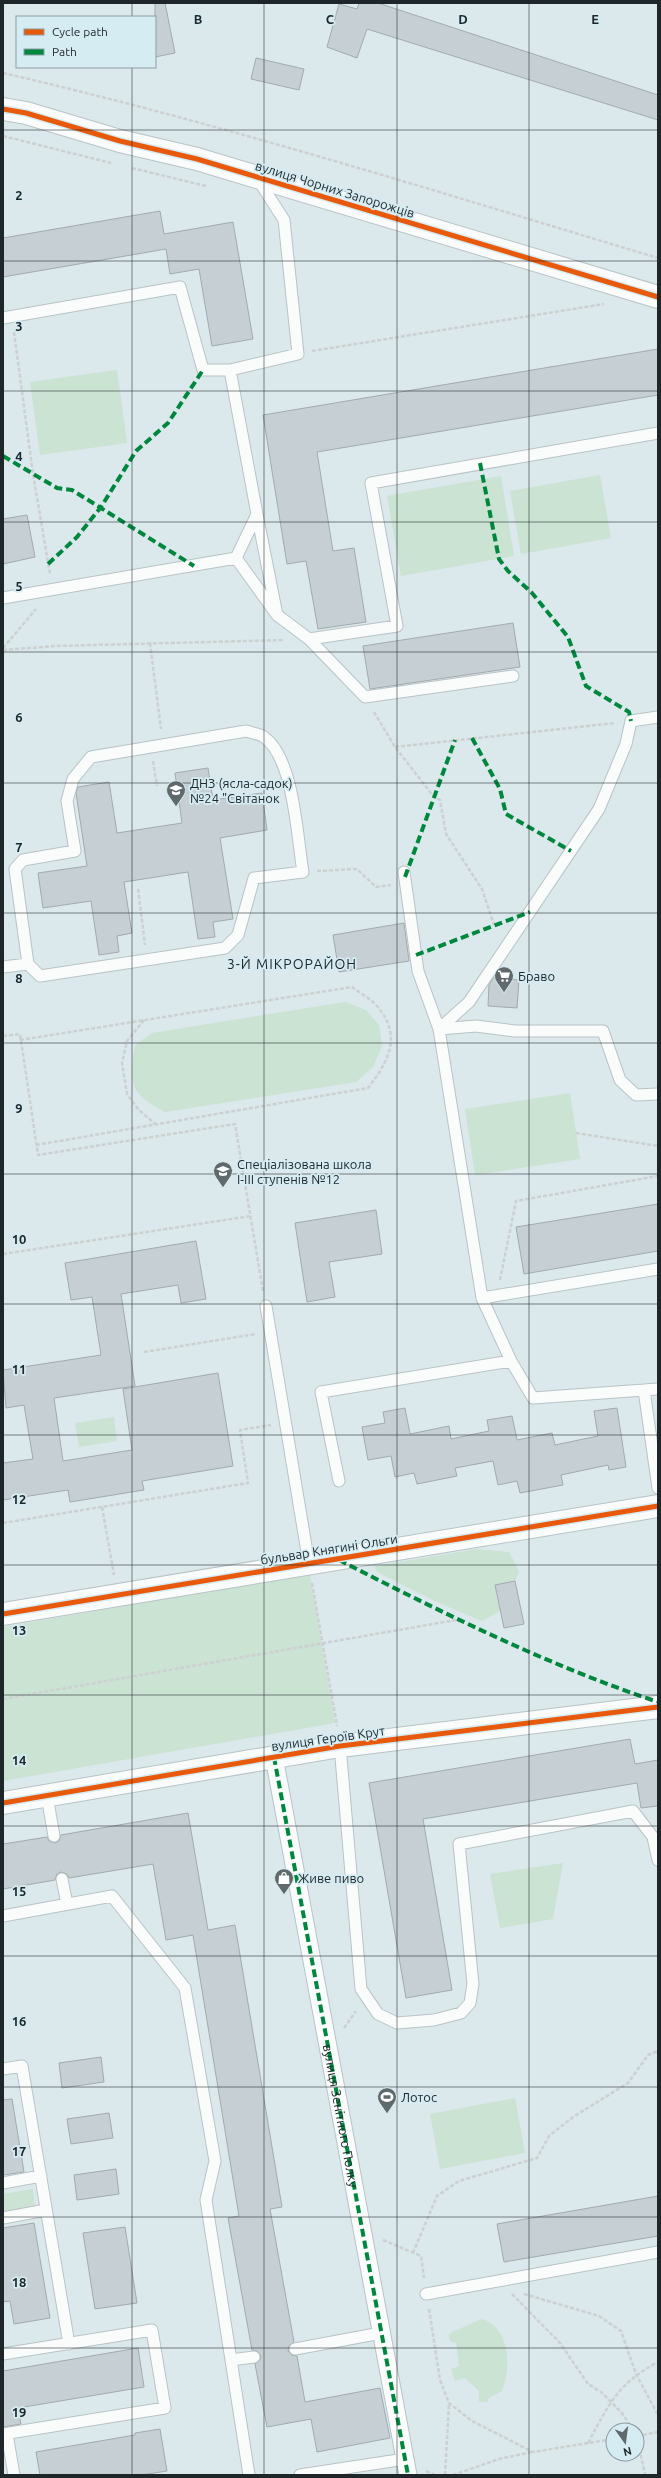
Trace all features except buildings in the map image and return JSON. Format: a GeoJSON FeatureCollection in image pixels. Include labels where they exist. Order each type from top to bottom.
{"type":"FeatureCollection","features":[{"type":"Feature","properties":{"kind":"street","name":"вулиця Чорних Запорожців"},"geometry":{"type":"LineString","coordinates":[[3,109],[26,112],[120,141],[197,159],[658,297]]}},
{"type":"Feature","properties":{"kind":"street","name":"бульвар Княгині Ольги"},"geometry":{"type":"LineString","coordinates":[[3,1614],[658,1506]]}},
{"type":"Feature","properties":{"kind":"street","name":"вулиця Героїв Крут"},"geometry":{"type":"LineString","coordinates":[[3,1803],[340,1746],[658,1707]]}},
{"type":"Feature","properties":{"kind":"street","name":"вулиця Зенітного Полку"},"geometry":{"type":"LineString","coordinates":[[274,1757],[406,2467]]}},
{"type":"Feature","properties":{"kind":"lane"},"geometry":{"type":"LineString","coordinates":[[7,317],[180,287],[203,370],[230,370],[298,354],[284,220],[256,177]]}},
{"type":"Feature","properties":{"kind":"lane"},"geometry":{"type":"LineString","coordinates":[[230,370],[277,615]]}},
{"type":"Feature","properties":{"kind":"lane"},"geometry":{"type":"LineString","coordinates":[[308,639],[397,626],[370,482],[658,433]]}},
{"type":"Feature","properties":{"kind":"lane"},"geometry":{"type":"LineString","coordinates":[[236,558],[257,514]]}},
{"type":"Feature","properties":{"kind":"lane"},"geometry":{"type":"LineString","coordinates":[[3,598],[236,558]]}},
{"type":"Feature","properties":{"kind":"lane"},"geometry":{"type":"LineString","coordinates":[[236,558],[277,615],[308,639],[365,697],[513,676]]}},
{"type":"Feature","properties":{"kind":"lane"},"geometry":{"type":"LineString","coordinates":[[439,1029],[469,1002],[599,809],[626,744],[631,721],[658,717]]}},
{"type":"Feature","properties":{"kind":"lane"},"geometry":{"type":"LineString","coordinates":[[246,731],[264,736],[278,754],[288,774],[303,872],[254,878],[238,935],[225,948],[40,976],[28,964],[15,869],[23,860],[75,851],[67,802],[73,779],[91,757],[151,747],[246,731]]}},
{"type":"Feature","properties":{"kind":"lane"},"geometry":{"type":"LineString","coordinates":[[404,872],[418,971],[439,1029],[482,1298],[511,1361],[533,1398],[658,1388]]}},
{"type":"Feature","properties":{"kind":"lane"},"geometry":{"type":"LineString","coordinates":[[3,967],[28,964]]}},
{"type":"Feature","properties":{"kind":"lane"},"geometry":{"type":"LineString","coordinates":[[439,1029],[476,1026],[515,1031],[603,1031],[620,1080],[636,1094],[658,1094]]}},
{"type":"Feature","properties":{"kind":"lane"},"geometry":{"type":"LineString","coordinates":[[482,1298],[658,1269]]}},
{"type":"Feature","properties":{"kind":"lane"},"geometry":{"type":"LineString","coordinates":[[266,1306],[309,1564]]}},
{"type":"Feature","properties":{"kind":"lane"},"geometry":{"type":"LineString","coordinates":[[339,1480],[321,1392],[511,1361]]}},
{"type":"Feature","properties":{"kind":"lane"},"geometry":{"type":"LineString","coordinates":[[644,1390],[658,1488]]}},
{"type":"Feature","properties":{"kind":"lane"},"geometry":{"type":"LineString","coordinates":[[340,1746],[361,1989],[378,2014],[397,2023],[434,2020],[461,2013],[470,2003],[473,1984],[459,1844],[633,1812],[653,1837],[658,1860]]}},
{"type":"Feature","properties":{"kind":"lane"},"geometry":{"type":"LineString","coordinates":[[47,1796],[54,1836]]}},
{"type":"Feature","properties":{"kind":"lane"},"geometry":{"type":"LineString","coordinates":[[62,1879],[67,1904]]}},
{"type":"Feature","properties":{"kind":"lane"},"geometry":{"type":"LineString","coordinates":[[3,1916],[112,1896],[185,1988],[216,2161],[206,2200],[248,2475]]}},
{"type":"Feature","properties":{"kind":"lane"},"geometry":{"type":"LineString","coordinates":[[3,2069],[22,2066],[68,2344]]}},
{"type":"Feature","properties":{"kind":"lane"},"geometry":{"type":"LineString","coordinates":[[3,2183],[41,2176]]}},
{"type":"Feature","properties":{"kind":"lane"},"geometry":{"type":"LineString","coordinates":[[3,2218],[46,2210]]}},
{"type":"Feature","properties":{"kind":"lane"},"geometry":{"type":"LineString","coordinates":[[426,2294],[658,2252]]}},
{"type":"Feature","properties":{"kind":"lane"},"geometry":{"type":"LineString","coordinates":[[3,2354],[152,2330],[165,2408],[5,2434],[14,2475]]}},
{"type":"Feature","properties":{"kind":"lane"},"geometry":{"type":"LineString","coordinates":[[295,2349],[381,2333]]}},
{"type":"Feature","properties":{"kind":"lane"},"geometry":{"type":"LineString","coordinates":[[231,2360],[254,2357]]}},
{"type":"Feature","properties":{"kind":"lane"},"geometry":{"type":"LineString","coordinates":[[300,2475],[406,2467]]}},
{"type":"Feature","properties":{"kind":"path"},"geometry":{"type":"LineString","coordinates":[[3,73],[93,94],[348,165],[658,258]]}},
{"type":"Feature","properties":{"kind":"path"},"geometry":{"type":"LineString","coordinates":[[3,136],[115,163]]}},
{"type":"Feature","properties":{"kind":"path"},"geometry":{"type":"LineString","coordinates":[[130,167],[211,187]]}},
{"type":"Feature","properties":{"kind":"path"},"geometry":{"type":"LineString","coordinates":[[298,354],[605,303]]}},
{"type":"Feature","properties":{"kind":"path"},"geometry":{"type":"LineString","coordinates":[[3,649],[53,590],[7,317]]}},
{"type":"Feature","properties":{"kind":"path"},"geometry":{"type":"LineString","coordinates":[[3,649],[308,639]]}},
{"type":"Feature","properties":{"kind":"path"},"geometry":{"type":"LineString","coordinates":[[150,643],[163,745]]}},
{"type":"Feature","properties":{"kind":"path"},"geometry":{"type":"LineString","coordinates":[[365,697],[395,747],[434,797],[440,800],[446,834],[482,889],[494,925]]}},
{"type":"Feature","properties":{"kind":"path"},"geometry":{"type":"LineString","coordinates":[[395,747],[631,721]]}},
{"type":"Feature","properties":{"kind":"path"},"geometry":{"type":"LineString","coordinates":[[151,747],[157,786]]}},
{"type":"Feature","properties":{"kind":"path"},"geometry":{"type":"LineString","coordinates":[[303,872],[357,870],[376,887],[406,884]]}},
{"type":"Feature","properties":{"kind":"path"},"geometry":{"type":"LineString","coordinates":[[138,889],[147,960]]}},
{"type":"Feature","properties":{"kind":"path"},"geometry":{"type":"LineString","coordinates":[[20,1040],[352,987],[377,1006],[387,1022],[391,1046],[385,1065],[368,1088],[36,1145]]}},
{"type":"Feature","properties":{"kind":"path"},"geometry":{"type":"LineString","coordinates":[[144,1020],[127,1041],[122,1063],[127,1094],[138,1110],[155,1124]]}},
{"type":"Feature","properties":{"kind":"path"},"geometry":{"type":"LineString","coordinates":[[3,1036],[20,1034],[38,1156],[235,1124],[266,1306]]}},
{"type":"Feature","properties":{"kind":"path"},"geometry":{"type":"LineString","coordinates":[[576,1133],[658,1146]]}},
{"type":"Feature","properties":{"kind":"path"},"geometry":{"type":"LineString","coordinates":[[497,1296],[516,1201],[658,1176]]}},
{"type":"Feature","properties":{"kind":"path"},"geometry":{"type":"LineString","coordinates":[[3,1254],[251,1216]]}},
{"type":"Feature","properties":{"kind":"path"},"geometry":{"type":"LineString","coordinates":[[144,1352],[270,1332]]}},
{"type":"Feature","properties":{"kind":"path"},"geometry":{"type":"LineString","coordinates":[[3,1522],[248,1483],[240,1430],[286,1423]]}},
{"type":"Feature","properties":{"kind":"path"},"geometry":{"type":"LineString","coordinates":[[102,1507],[117,1595]]}},
{"type":"Feature","properties":{"kind":"path"},"geometry":{"type":"LineString","coordinates":[[309,1564],[340,1746]]}},
{"type":"Feature","properties":{"kind":"path"},"geometry":{"type":"LineString","coordinates":[[3,1699],[456,1620]]}},
{"type":"Feature","properties":{"kind":"path"},"geometry":{"type":"LineString","coordinates":[[326,2036],[344,2028],[355,2012],[361,1989]]}},
{"type":"Feature","properties":{"kind":"path"},"geometry":{"type":"LineString","coordinates":[[413,2253],[437,2196],[459,2181],[537,2158],[549,2136],[573,2117],[628,2083],[648,2055],[658,2050]]}},
{"type":"Feature","properties":{"kind":"path"},"geometry":{"type":"LineString","coordinates":[[362,2232],[421,2256],[440,2380],[449,2403],[445,2475]]}},
{"type":"Feature","properties":{"kind":"path"},"geometry":{"type":"LineString","coordinates":[[515,2291],[507,2289],[560,2342],[588,2384],[622,2413],[627,2422]]}},
{"type":"Feature","properties":{"kind":"path"},"geometry":{"type":"LineString","coordinates":[[522,2293],[599,2316],[621,2331],[636,2374],[658,2415]]}},
{"type":"Feature","properties":{"kind":"path"},"geometry":{"type":"LineString","coordinates":[[588,2443],[610,2402],[622,2387],[636,2374],[658,2362]]}},
{"type":"Feature","properties":{"kind":"path"},"geometry":{"type":"LineString","coordinates":[[449,2403],[472,2421],[533,2452]]}},
{"type":"Feature","properties":{"kind":"path"},"geometry":{"type":"LineString","coordinates":[[645,2435],[658,2432]]}},
{"type":"Feature","properties":{"kind":"path"},"geometry":{"type":"LineString","coordinates":[[453,2475],[499,2459],[605,2440]]}},
{"type":"Feature","properties":{"kind":"path"},"geometry":{"type":"LineString","coordinates":[[642,2462],[645,2475]]}},
{"type":"Feature","properties":{"kind":"green space"},"geometry":{"type":"Polygon","coordinates":[[[117,370],[127,443],[40,455],[30,382],[117,370]]]}},
{"type":"Feature","properties":{"kind":"green space"},"geometry":{"type":"Polygon","coordinates":[[[600,475],[611,538],[521,554],[510,491],[600,475]]]}},
{"type":"Feature","properties":{"kind":"green space"},"geometry":{"type":"Polygon","coordinates":[[[501,476],[514,556],[401,576],[387,496],[501,476]]]}},
{"type":"Feature","properties":{"kind":"green space"},"geometry":{"type":"Polygon","coordinates":[[[345,1002],[366,1010],[379,1025],[382,1046],[373,1067],[356,1082],[165,1112],[153,1106],[138,1093],[134,1086],[132,1069],[135,1045],[152,1033],[345,1002]]]}},
{"type":"Feature","properties":{"kind":"green space"},"geometry":{"type":"Polygon","coordinates":[[[570,1093],[580,1159],[475,1175],[465,1109],[570,1093]]]}},
{"type":"Feature","properties":{"kind":"green space"},"geometry":{"type":"Polygon","coordinates":[[[114,1417],[117,1441],[79,1447],[75,1423],[114,1417]]]}},
{"type":"Feature","properties":{"kind":"green space"},"geometry":{"type":"Polygon","coordinates":[[[477,1549],[509,1552],[519,1571],[515,1581],[495,1585],[500,1611],[482,1621],[437,1602],[377,1572],[375,1566],[477,1549]]]}},
{"type":"Feature","properties":{"kind":"green space"},"geometry":{"type":"Polygon","coordinates":[[[310,1574],[335,1723],[3,1781],[3,1627],[310,1574]]]}},
{"type":"Feature","properties":{"kind":"green space"},"geometry":{"type":"Polygon","coordinates":[[[563,1863],[553,1919],[500,1928],[490,1874],[563,1863]]]}},
{"type":"Feature","properties":{"kind":"green space"},"geometry":{"type":"Polygon","coordinates":[[[515,2098],[525,2153],[440,2169],[430,2114],[515,2098]]]}},
{"type":"Feature","properties":{"kind":"green space"},"geometry":{"type":"Polygon","coordinates":[[[33,2189],[35,2206],[3,2211],[3,2194],[33,2189]]]}},
{"type":"Feature","properties":{"kind":"green space"},"geometry":{"type":"Polygon","coordinates":[[[482,2319],[492,2324],[499,2331],[506,2350],[507,2360],[507,2371],[502,2391],[489,2398],[487,2402],[479,2402],[479,2391],[465,2378],[455,2381],[451,2369],[459,2366],[456,2343],[450,2341],[449,2335],[452,2332],[482,2319]]]}},
{"type":"Feature","properties":{"kind":"marked path"},"geometry":{"type":"LineString","coordinates":[[48,564],[77,537],[101,507],[136,451],[168,423],[203,370]]}},
{"type":"Feature","properties":{"kind":"marked path"},"geometry":{"type":"LineString","coordinates":[[3,456],[57,488],[72,490],[194,566]]}},
{"type":"Feature","properties":{"kind":"marked path"},"geometry":{"type":"LineString","coordinates":[[480,463],[499,559],[508,571],[532,593],[568,637],[586,686],[629,712],[631,721]]}},
{"type":"Feature","properties":{"kind":"marked path"},"geometry":{"type":"LineString","coordinates":[[472,738],[500,789],[506,814],[571,851]]}},
{"type":"Feature","properties":{"kind":"marked path"},"geometry":{"type":"LineString","coordinates":[[405,877],[455,740]]}},
{"type":"Feature","properties":{"kind":"marked path"},"geometry":{"type":"LineString","coordinates":[[416,955],[530,912]]}},
{"type":"Feature","properties":{"kind":"marked path"},"geometry":{"type":"LineString","coordinates":[[339,1560],[456,1618],[536,1655],[576,1672],[658,1702]]}},
{"type":"Feature","properties":{"kind":"marked path"},"geometry":{"type":"LineString","coordinates":[[274,1757],[408,2475]]}},
{"type":"Feature","properties":{"kind":"cycle path"},"geometry":{"type":"LineString","coordinates":[[3,109],[26,113],[120,141],[197,159],[658,297]]}},
{"type":"Feature","properties":{"kind":"cycle path"},"geometry":{"type":"LineString","coordinates":[[3,1614],[658,1506]]}},
{"type":"Feature","properties":{"kind":"cycle path"},"geometry":{"type":"LineString","coordinates":[[3,1803],[340,1746],[658,1707]]}},
{"type":"Feature","properties":{"kind":"place","name":"ДНЗ (ясла-садок) №24 \"Світанок"},"geometry":{"type":"Point","coordinates":[176,807]}},
{"type":"Feature","properties":{"kind":"place","name":"Браво"},"geometry":{"type":"Point","coordinates":[504,993]}},
{"type":"Feature","properties":{"kind":"place","name":"Спеціалізована школа І-ІІІ ступенів №12"},"geometry":{"type":"Point","coordinates":[223,1188]}},
{"type":"Feature","properties":{"kind":"place","name":"Живе пиво"},"geometry":{"type":"Point","coordinates":[284,1895]}},
{"type":"Feature","properties":{"kind":"place","name":"Лотос"},"geometry":{"type":"Point","coordinates":[387,2114]}},
{"type":"Feature","properties":{"kind":"district","name":"3-Й МІКРОРАЙОН"},"geometry":{"type":"Point","coordinates":[292,964]}}]}
